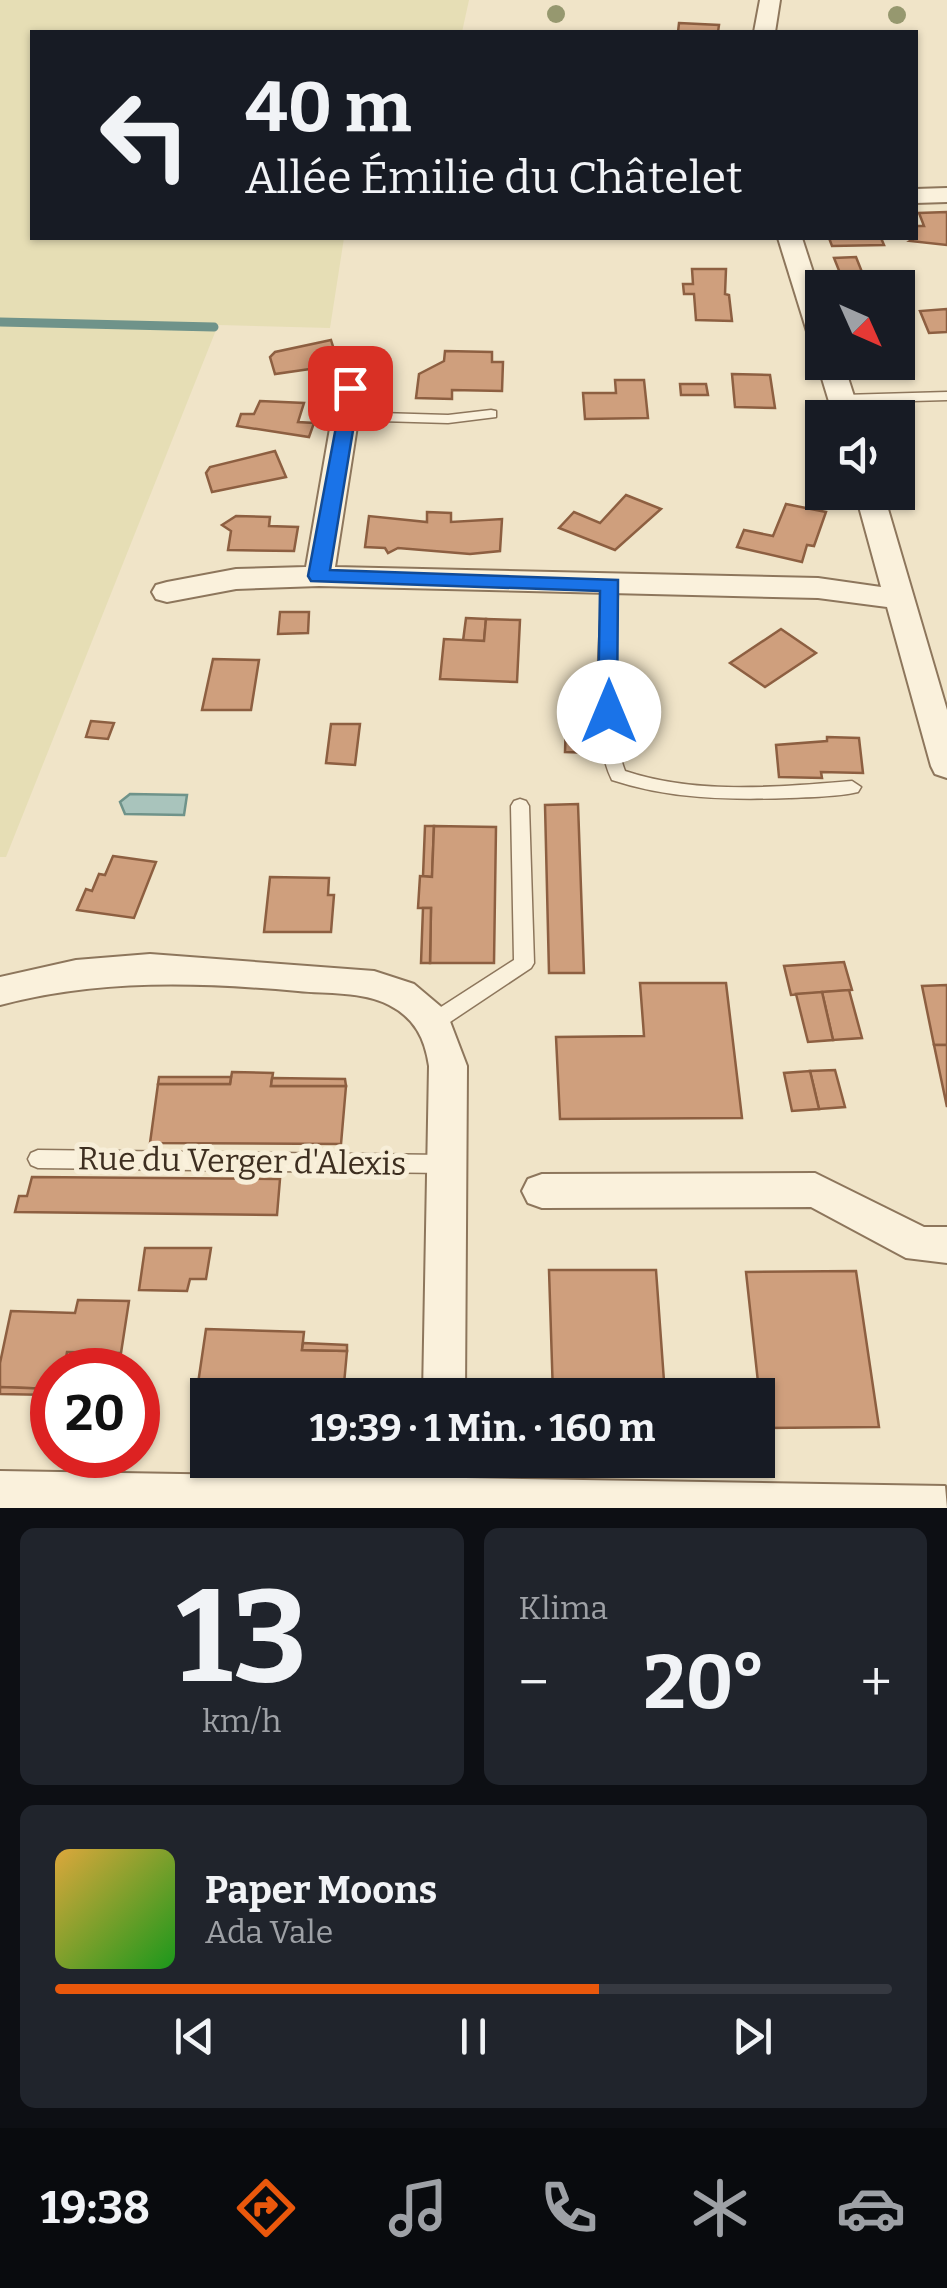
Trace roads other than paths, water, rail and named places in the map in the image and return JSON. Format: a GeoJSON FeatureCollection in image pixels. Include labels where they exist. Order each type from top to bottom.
{"type":"FeatureCollection","features":[{"type":"Feature","properties":{"kind":"street"},"geometry":{"type":"LineString","coordinates":[[765,30],[770,0]]}},
{"type":"Feature","properties":{"kind":"street"},"geometry":{"type":"LineString","coordinates":[[918,196],[947,195]]}},
{"type":"Feature","properties":{"kind":"street"},"geometry":{"type":"LineString","coordinates":[[791,240],[805,285]]}},
{"type":"Feature","properties":{"kind":"street"},"geometry":{"type":"LineString","coordinates":[[318,576],[348,402]]}},
{"type":"Feature","properties":{"kind":"street"},"geometry":{"type":"LineString","coordinates":[[874,510],[899,599],[937,696],[947,766]]}},
{"type":"Feature","properties":{"kind":"street"},"geometry":{"type":"LineString","coordinates":[[167,592],[236,580],[318,576],[818,588],[899,599]]}},
{"type":"Feature","properties":{"kind":"street"},"geometry":{"type":"LineString","coordinates":[[0,991],[112,968],[189,967],[381,988],[414,1001],[434,1022]]}},
{"type":"Feature","properties":{"kind":"street","name":"Rue du Verger d'Alexis"},"geometry":{"type":"LineString","coordinates":[[434,1022],[448,1066],[444,1378]]}},
{"type":"Feature","properties":{"kind":"street"},"geometry":{"type":"LineString","coordinates":[[542,1191],[815,1190],[920,1245],[947,1245]]}},
{"type":"Feature","properties":{"kind":"street"},"geometry":{"type":"LineString","coordinates":[[0,1492],[444,1480],[570,1506],[945,1508]]}},
{"type":"Feature","properties":{"kind":"lane"},"geometry":{"type":"LineString","coordinates":[[913,400],[947,396]]}},
{"type":"Feature","properties":{"kind":"lane"},"geometry":{"type":"LineString","coordinates":[[348,402],[448,419],[491,414]]}},
{"type":"Feature","properties":{"kind":"lane"},"geometry":{"type":"LineString","coordinates":[[610,584],[611,765],[618,775],[635,784],[814,791],[852,787]]}},
{"type":"Feature","properties":{"kind":"lane"},"geometry":{"type":"LineString","coordinates":[[434,1022],[524,963],[520,806]]}},
{"type":"Feature","properties":{"kind":"lane","name":"Rue du Verger d'Alexis"},"geometry":{"type":"LineString","coordinates":[[38,1159],[446,1164]]}},
{"type":"Feature","properties":{"kind":"water"},"geometry":{"type":"Polygon","coordinates":[[[130,794],[187,795],[184,815],[125,814],[120,802],[130,794]]]}},
{"type":"Feature","properties":{"kind":"waterway"},"geometry":{"type":"LineString","coordinates":[[0,322],[214,327]]}}]}
